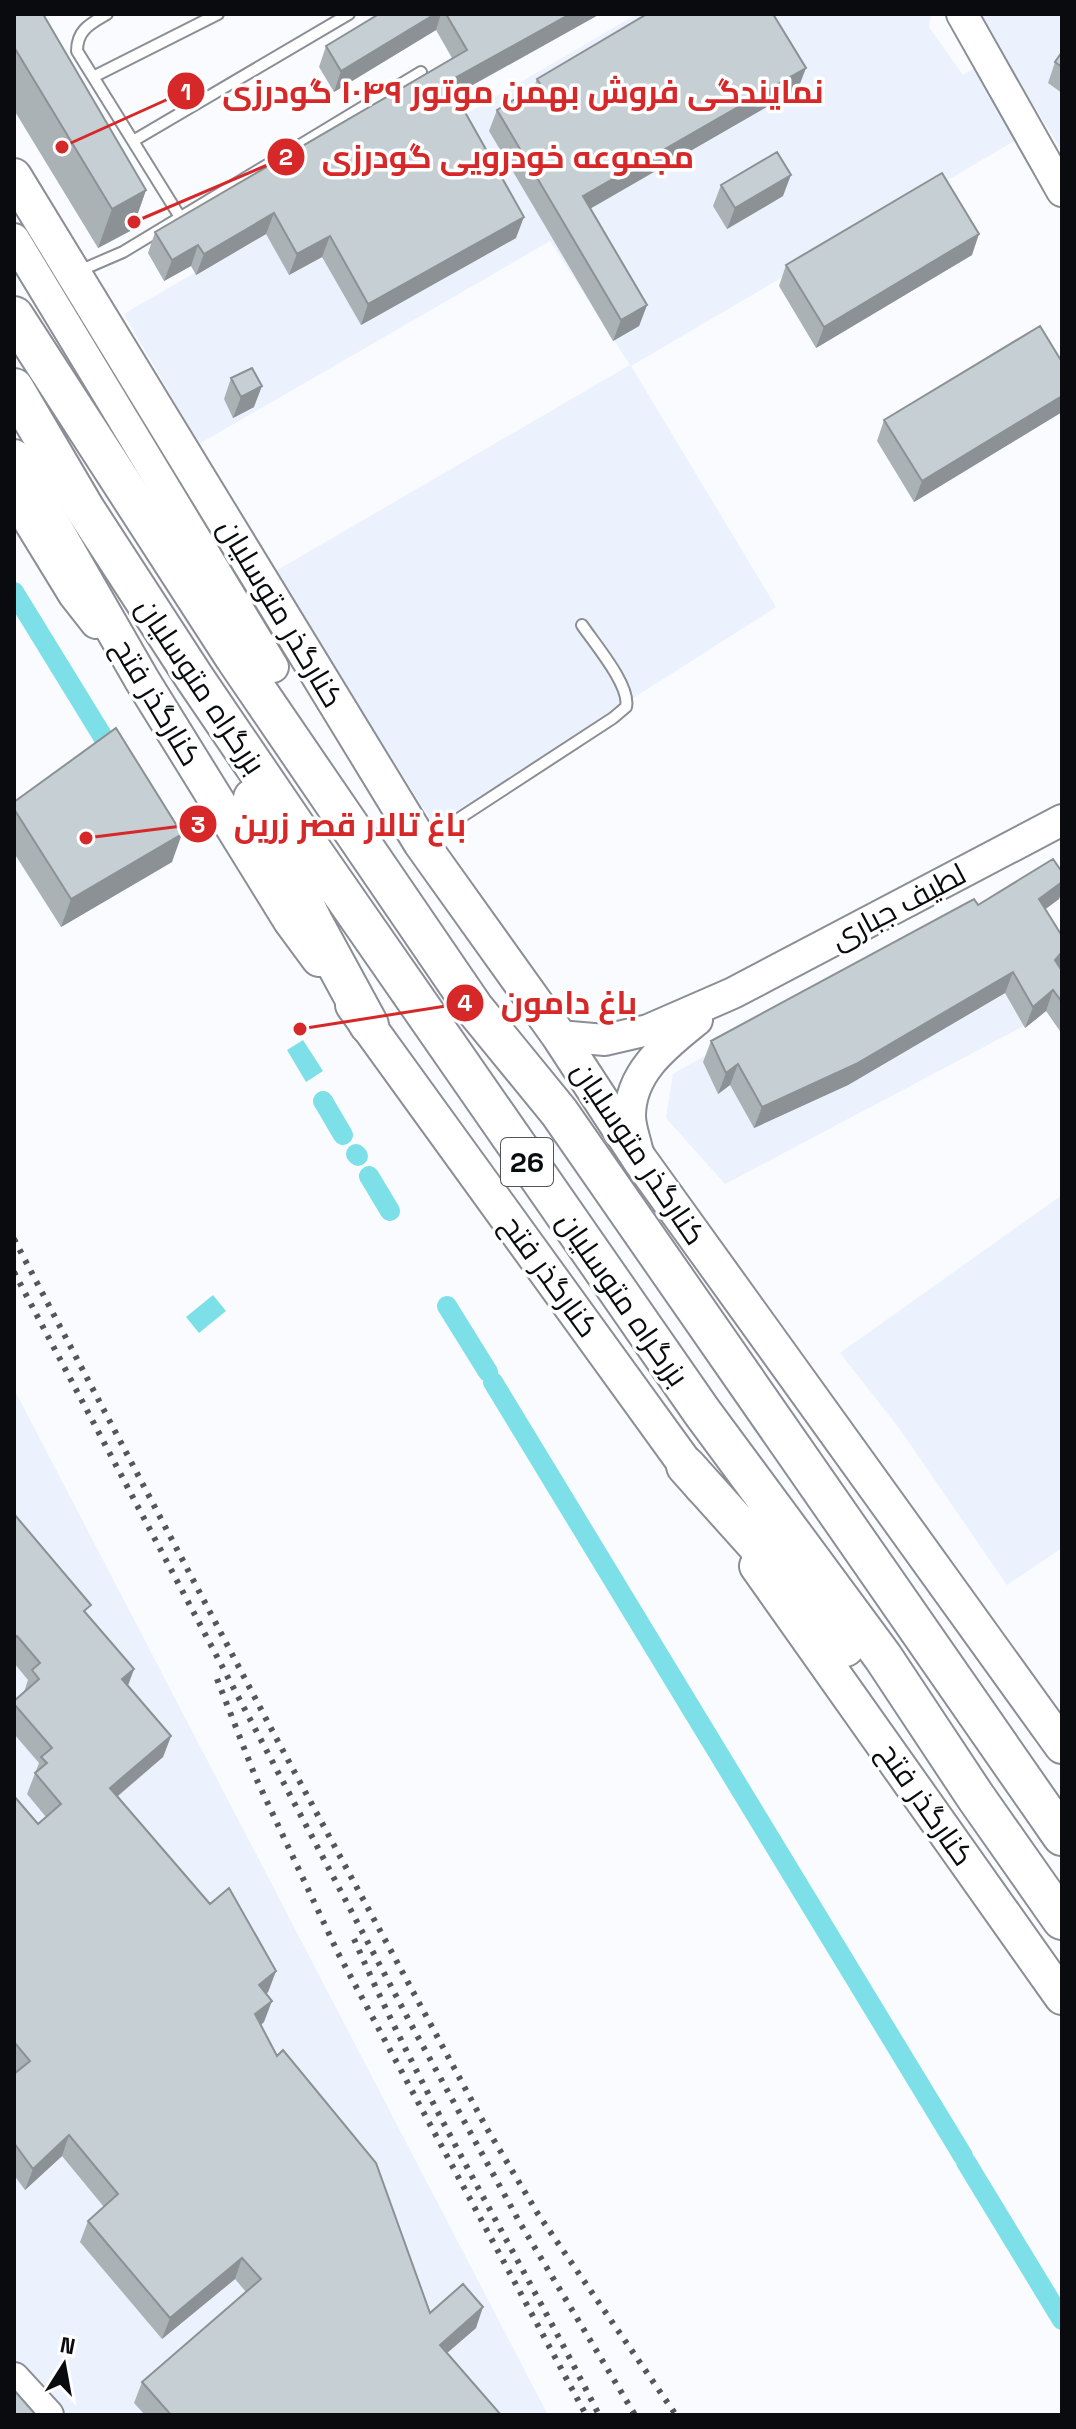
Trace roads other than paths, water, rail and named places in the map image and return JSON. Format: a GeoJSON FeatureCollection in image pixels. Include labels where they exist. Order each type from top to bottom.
{"type":"FeatureCollection","features":[{"type":"Feature","properties":{"kind":"highway","name":"بزرگراه متوسلیان"},"geometry":{"type":"LineString","coordinates":[[14,316],[252,684],[474,1008],[559,1112],[1062,1836]]}},
{"type":"Feature","properties":{"kind":"highway","name":"بزرگراه متوسلیان"},"geometry":{"type":"LineString","coordinates":[[14,388],[85,509],[194,677],[685,1387],[883,1657],[1062,1920]]}},
{"type":"Feature","properties":{"kind":"highway"},"geometry":{"type":"LineString","coordinates":[[273,667],[529,1052],[559,1112]]}},
{"type":"Feature","properties":{"kind":"highway"},"geometry":{"type":"LineString","coordinates":[[194,677],[313,922],[369,1025]]}},
{"type":"Feature","properties":{"kind":"highway"},"geometry":{"type":"LineString","coordinates":[[686,1466],[827,1623],[914,1740],[975,1796]]}},
{"type":"Feature","properties":{"kind":"main road"},"geometry":{"type":"LineString","coordinates":[[962,14],[1059,178]]}},
{"type":"Feature","properties":{"kind":"main road","name":"کنارگذر متوسلیان"},"geometry":{"type":"LineString","coordinates":[[14,176],[421,843],[559,1036],[640,1160],[1062,1746]]}},
{"type":"Feature","properties":{"kind":"main road"},"geometry":{"type":"LineString","coordinates":[[14,239],[273,667]]}},
{"type":"Feature","properties":{"kind":"main road","name":"کنارگذر فتح"},"geometry":{"type":"LineString","coordinates":[[14,457],[142,680],[291,921],[686,1466],[1062,1997]]}},
{"type":"Feature","properties":{"kind":"main road"},"geometry":{"type":"LineString","coordinates":[[14,497],[74,595],[142,680]]}},
{"type":"Feature","properties":{"kind":"main road","name":"لطیف جباری"},"geometry":{"type":"LineString","coordinates":[[733,993],[1062,820]]}},
{"type":"Feature","properties":{"kind":"main road"},"geometry":{"type":"LineString","coordinates":[[559,1036],[605,1040],[620,1037],[648,1030],[733,993]]}},
{"type":"Feature","properties":{"kind":"main road"},"geometry":{"type":"LineString","coordinates":[[640,1160],[630,1117],[634,1093],[646,1067],[666,1045],[733,993]]}},
{"type":"Feature","properties":{"kind":"main road"},"geometry":{"type":"LineString","coordinates":[[14,2378],[48,2415]]}},
{"type":"Feature","properties":{"kind":"lane"},"geometry":{"type":"LineString","coordinates":[[107,14],[85,27],[77,40],[77,51],[180,217]]}},
{"type":"Feature","properties":{"kind":"lane"},"geometry":{"type":"LineString","coordinates":[[93,77],[218,14]]}},
{"type":"Feature","properties":{"kind":"lane"},"geometry":{"type":"LineString","coordinates":[[133,141],[349,14]]}},
{"type":"Feature","properties":{"kind":"lane"},"geometry":{"type":"LineString","coordinates":[[74,274],[123,252],[421,72]]}},
{"type":"Feature","properties":{"kind":"lane"},"geometry":{"type":"LineString","coordinates":[[421,843],[626,707],[628,699],[621,682],[582,625]]}},
{"type":"Feature","properties":{"kind":"water"},"geometry":{"type":"Polygon","coordinates":[[[303,1040],[323,1071],[306,1082],[287,1050],[303,1040]]]}},
{"type":"Feature","properties":{"kind":"water"},"geometry":{"type":"Polygon","coordinates":[[[213,1295],[226,1311],[199,1333],[186,1317],[213,1295]]]}},
{"type":"Feature","properties":{"kind":"waterway"},"geometry":{"type":"LineString","coordinates":[[14,592],[111,750]]}},
{"type":"Feature","properties":{"kind":"waterway"},"geometry":{"type":"LineString","coordinates":[[323,1101],[343,1135]]}},
{"type":"Feature","properties":{"kind":"waterway"},"geometry":{"type":"LineString","coordinates":[[369,1176],[390,1211]]}},
{"type":"Feature","properties":{"kind":"waterway"},"geometry":{"type":"LineString","coordinates":[[447,1306],[488,1372]]}},
{"type":"Feature","properties":{"kind":"waterway"},"geometry":{"type":"LineString","coordinates":[[493,1382],[963,2156]]}},
{"type":"Feature","properties":{"kind":"waterway"},"geometry":{"type":"LineString","coordinates":[[966,2162],[1062,2320]]}},
{"type":"Feature","properties":{"kind":"railway"},"geometry":{"type":"LineString","coordinates":[[14,1239],[274,1734],[486,2127],[538,2214],[676,2415]]}},
{"type":"Feature","properties":{"kind":"railway"},"geometry":{"type":"LineString","coordinates":[[14,1272],[413,2028],[520,2223],[635,2415]]}},
{"type":"Feature","properties":{"kind":"railway"},"geometry":{"type":"LineString","coordinates":[[217,1679],[255,1776],[338,1953],[586,2415]]}},
{"type":"Feature","properties":{"kind":"railway"},"geometry":{"type":"LineString","coordinates":[[354,1939],[411,2060],[599,2415]]}},
{"type":"Feature","properties":{"kind":"place","name":"نمایندگی فروش بهمن موتور ۱۰۴۹ گودرزی"},"geometry":{"type":"Point","coordinates":[62,147]}},
{"type":"Feature","properties":{"kind":"place","name":"مجموعه خودرویی گودرزی"},"geometry":{"type":"Point","coordinates":[134,222]}},
{"type":"Feature","properties":{"kind":"place","name":"باغ تالار قصر زرین"},"geometry":{"type":"Point","coordinates":[86,838]}},
{"type":"Feature","properties":{"kind":"place","name":"باغ دامون"},"geometry":{"type":"Point","coordinates":[300,1029]}}]}
